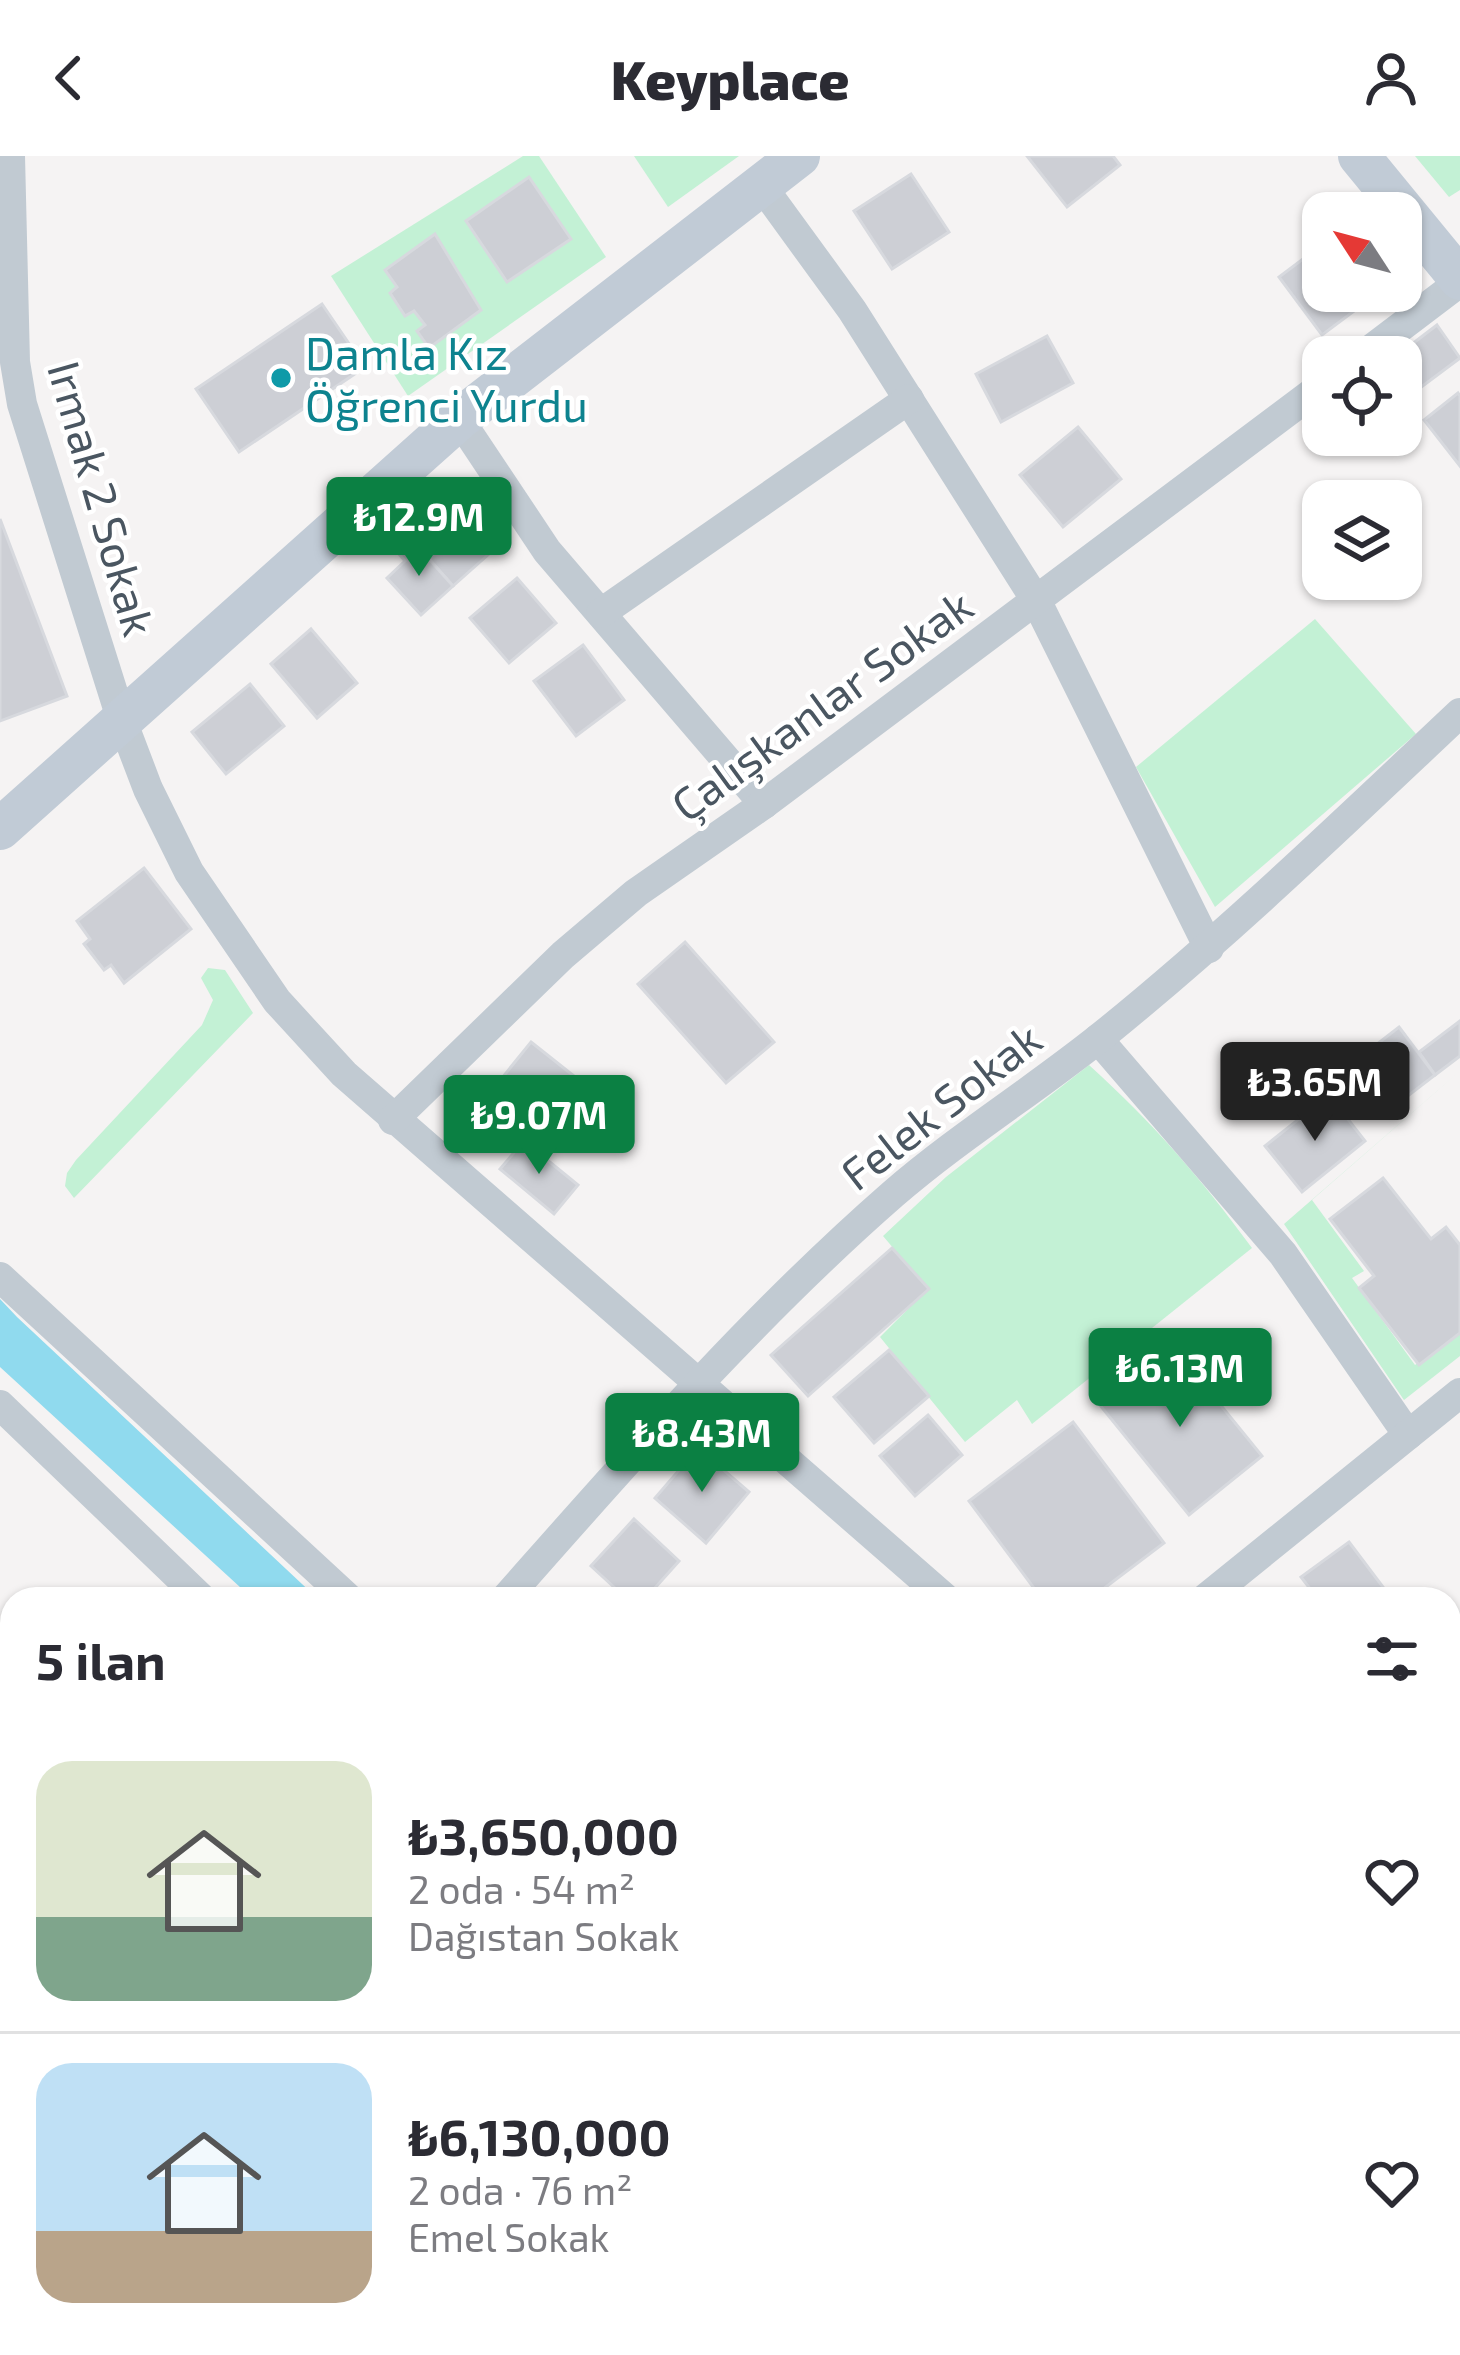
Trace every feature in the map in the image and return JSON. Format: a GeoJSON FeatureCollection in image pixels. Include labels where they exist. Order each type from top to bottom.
{"type":"FeatureCollection","features":[{"type":"Feature","properties":{"kind":"street","name":"Irmak 2 Sokak"},"geometry":{"type":"LineString","coordinates":[[10,156],[15,362],[22,404],[121,718],[189,872],[238,948],[312,1040],[393,1120],[932,1587]]}},
{"type":"Feature","properties":{"kind":"street"},"geometry":{"type":"LineString","coordinates":[[0,829],[459,419],[799,156]]}},
{"type":"Feature","properties":{"kind":"street"},"geometry":{"type":"LineString","coordinates":[[1359,156],[1460,280],[1387,336]]}},
{"type":"Feature","properties":{"kind":"street"},"geometry":{"type":"LineString","coordinates":[[761,185],[852,310],[1037,602],[1209,948]]}},
{"type":"Feature","properties":{"kind":"street"},"geometry":{"type":"LineString","coordinates":[[601,613],[909,399]]}},
{"type":"Feature","properties":{"kind":"street","name":"Çalışkanlar Sokak"},"geometry":{"type":"LineString","coordinates":[[393,1120],[636,893],[764,804],[1302,402]]}},
{"type":"Feature","properties":{"kind":"street"},"geometry":{"type":"LineString","coordinates":[[459,419],[547,551],[764,804]]}},
{"type":"Feature","properties":{"kind":"street","name":"Felek Sokak"},"geometry":{"type":"LineString","coordinates":[[516,1587],[698,1382],[894,1192],[1099,1039],[1209,948],[1460,713]]}},
{"type":"Feature","properties":{"kind":"street"},"geometry":{"type":"LineString","coordinates":[[1099,1039],[1283,1254],[1408,1435]]}},
{"type":"Feature","properties":{"kind":"street"},"geometry":{"type":"LineString","coordinates":[[0,1277],[336,1587]]}},
{"type":"Feature","properties":{"kind":"street"},"geometry":{"type":"LineString","coordinates":[[1220,1587],[1460,1393]]}},
{"type":"Feature","properties":{"kind":"street"},"geometry":{"type":"LineString","coordinates":[[0,1405],[190,1587]]}},
{"type":"Feature","properties":{"kind":"green space"},"geometry":{"type":"Polygon","coordinates":[[[523,156],[539,156],[606,257],[408,396],[331,276],[523,156]]]}},
{"type":"Feature","properties":{"kind":"green space"},"geometry":{"type":"Polygon","coordinates":[[[634,156],[739,156],[668,207],[634,156]]]}},
{"type":"Feature","properties":{"kind":"green space"},"geometry":{"type":"Polygon","coordinates":[[[1415,156],[1460,156],[1460,190],[1449,197],[1415,156]]]}},
{"type":"Feature","properties":{"kind":"green space"},"geometry":{"type":"Polygon","coordinates":[[[1315,619],[1416,734],[1215,907],[1136,767],[1315,619]]]}},
{"type":"Feature","properties":{"kind":"green space"},"geometry":{"type":"Polygon","coordinates":[[[208,968],[225,970],[253,1013],[74,1198],[65,1186],[76,1160],[202,1025],[213,1000],[201,978],[208,968]]]}},
{"type":"Feature","properties":{"kind":"green space"},"geometry":{"type":"Polygon","coordinates":[[[1089,1065],[1175,1152],[1252,1248],[1032,1424],[1017,1400],[965,1442],[880,1337],[928,1289],[883,1236],[946,1177],[1089,1065]]]}},
{"type":"Feature","properties":{"kind":"green space"},"geometry":{"type":"Polygon","coordinates":[[[1460,1071],[1312,1200],[1364,1271],[1352,1278],[1415,1365],[1460,1331],[1460,1356],[1404,1400],[1284,1224],[1460,1071]]]}},
{"type":"Feature","properties":{"kind":"water"},"geometry":{"type":"Polygon","coordinates":[[[0,1299],[305,1587],[240,1587],[0,1367],[0,1299]]]}},
{"type":"Feature","properties":{"kind":"building"},"geometry":{"type":"Polygon","coordinates":[[[1027,156],[1113,156],[1120,165],[1067,207],[1027,156]]]}},
{"type":"Feature","properties":{"kind":"building"},"geometry":{"type":"Polygon","coordinates":[[[911,174],[949,232],[892,269],[854,211],[911,174]]]}},
{"type":"Feature","properties":{"kind":"building"},"geometry":{"type":"Polygon","coordinates":[[[529,177],[571,239],[507,282],[466,221],[529,177]]]}},
{"type":"Feature","properties":{"kind":"building"},"geometry":{"type":"Polygon","coordinates":[[[435,234],[481,310],[429,348],[417,331],[425,325],[414,311],[405,316],[390,293],[397,287],[385,270],[435,234]]]}},
{"type":"Feature","properties":{"kind":"building"},"geometry":{"type":"Polygon","coordinates":[[[1302,260],[1302,308],[1279,277],[1302,260]]]}},
{"type":"Feature","properties":{"kind":"building","name":"Damla Kız Öğrenci Yurdu"},"geometry":{"type":"Polygon","coordinates":[[[322,304],[365,367],[239,452],[196,389],[322,304]]]}},
{"type":"Feature","properties":{"kind":"building"},"geometry":{"type":"Polygon","coordinates":[[[1305,312],[1353,312],[1322,335],[1305,312]]]}},
{"type":"Feature","properties":{"kind":"building"},"geometry":{"type":"Polygon","coordinates":[[[1437,325],[1460,358],[1422,386],[1422,336],[1437,325]]]}},
{"type":"Feature","properties":{"kind":"building"},"geometry":{"type":"Polygon","coordinates":[[[1047,336],[1073,383],[1001,422],[976,374],[1047,336]]]}},
{"type":"Feature","properties":{"kind":"building"},"geometry":{"type":"Polygon","coordinates":[[[1458,393],[1460,396],[1460,466],[1424,420],[1458,393]]]}},
{"type":"Feature","properties":{"kind":"building"},"geometry":{"type":"Polygon","coordinates":[[[1078,427],[1121,479],[1063,527],[1020,475],[1078,427]]]}},
{"type":"Feature","properties":{"kind":"building"},"geometry":{"type":"Polygon","coordinates":[[[448,509],[489,554],[453,586],[413,541],[448,509]]]}},
{"type":"Feature","properties":{"kind":"building"},"geometry":{"type":"Polygon","coordinates":[[[0,519],[67,696],[0,721],[0,519]]]}},
{"type":"Feature","properties":{"kind":"building"},"geometry":{"type":"Polygon","coordinates":[[[413,541],[453,586],[421,615],[387,578],[405,561],[399,554],[413,541]]]}},
{"type":"Feature","properties":{"kind":"building"},"geometry":{"type":"Polygon","coordinates":[[[517,578],[556,623],[509,663],[470,618],[517,578]]]}},
{"type":"Feature","properties":{"kind":"building"},"geometry":{"type":"Polygon","coordinates":[[[311,629],[357,683],[317,718],[271,664],[311,629]]]}},
{"type":"Feature","properties":{"kind":"building"},"geometry":{"type":"Polygon","coordinates":[[[583,645],[624,700],[576,736],[534,681],[583,645]]]}},
{"type":"Feature","properties":{"kind":"building"},"geometry":{"type":"Polygon","coordinates":[[[250,684],[284,726],[226,774],[192,732],[250,684]]]}},
{"type":"Feature","properties":{"kind":"building"},"geometry":{"type":"Polygon","coordinates":[[[144,868],[191,929],[124,983],[111,965],[104,970],[84,944],[90,939],[77,921],[144,868]]]}},
{"type":"Feature","properties":{"kind":"building"},"geometry":{"type":"Polygon","coordinates":[[[685,942],[774,1042],[726,1083],[638,984],[685,942]]]}},
{"type":"Feature","properties":{"kind":"building"},"geometry":{"type":"Polygon","coordinates":[[[1460,1021],[1460,1056],[1435,1075],[1419,1052],[1460,1021]]]}},
{"type":"Feature","properties":{"kind":"building"},"geometry":{"type":"Polygon","coordinates":[[[1399,1027],[1435,1075],[1387,1112],[1350,1065],[1399,1027]]]}},
{"type":"Feature","properties":{"kind":"building"},"geometry":{"type":"Polygon","coordinates":[[[531,1042],[579,1080],[531,1137],[485,1099],[531,1042]]]}},
{"type":"Feature","properties":{"kind":"building"},"geometry":{"type":"Polygon","coordinates":[[[1329,1095],[1365,1141],[1302,1192],[1265,1146],[1329,1095]]]}},
{"type":"Feature","properties":{"kind":"building"},"geometry":{"type":"Polygon","coordinates":[[[524,1141],[578,1185],[554,1214],[500,1169],[524,1141]]]}},
{"type":"Feature","properties":{"kind":"building"},"geometry":{"type":"Polygon","coordinates":[[[1383,1178],[1431,1239],[1446,1227],[1460,1245],[1460,1333],[1419,1365],[1359,1288],[1374,1276],[1330,1219],[1383,1178]]]}},
{"type":"Feature","properties":{"kind":"building"},"geometry":{"type":"Polygon","coordinates":[[[892,1248],[929,1289],[808,1396],[771,1355],[892,1248]]]}},
{"type":"Feature","properties":{"kind":"building"},"geometry":{"type":"Polygon","coordinates":[[[1171,1344],[1262,1456],[1189,1515],[1099,1404],[1171,1344]]]}},
{"type":"Feature","properties":{"kind":"building"},"geometry":{"type":"Polygon","coordinates":[[[889,1350],[929,1396],[874,1443],[834,1397],[889,1350]]]}},
{"type":"Feature","properties":{"kind":"building"},"geometry":{"type":"Polygon","coordinates":[[[928,1415],[962,1455],[915,1496],[880,1456],[928,1415]]]}},
{"type":"Feature","properties":{"kind":"building"},"geometry":{"type":"Polygon","coordinates":[[[1073,1422],[1164,1543],[1106,1587],[1033,1587],[969,1501],[1073,1422]]]}},
{"type":"Feature","properties":{"kind":"building"},"geometry":{"type":"Polygon","coordinates":[[[698,1448],[749,1492],[706,1543],[655,1498],[698,1448]]]}},
{"type":"Feature","properties":{"kind":"building"},"geometry":{"type":"Polygon","coordinates":[[[634,1519],[679,1561],[656,1587],[614,1587],[591,1566],[634,1519]]]}},
{"type":"Feature","properties":{"kind":"building"},"geometry":{"type":"Polygon","coordinates":[[[1349,1542],[1383,1587],[1309,1587],[1301,1577],[1349,1542]]]}},
{"type":"Feature","properties":{"kind":"place","name":"Damla Kız Öğrenci Yurdu"},"geometry":{"type":"Point","coordinates":[281,378]}}]}
